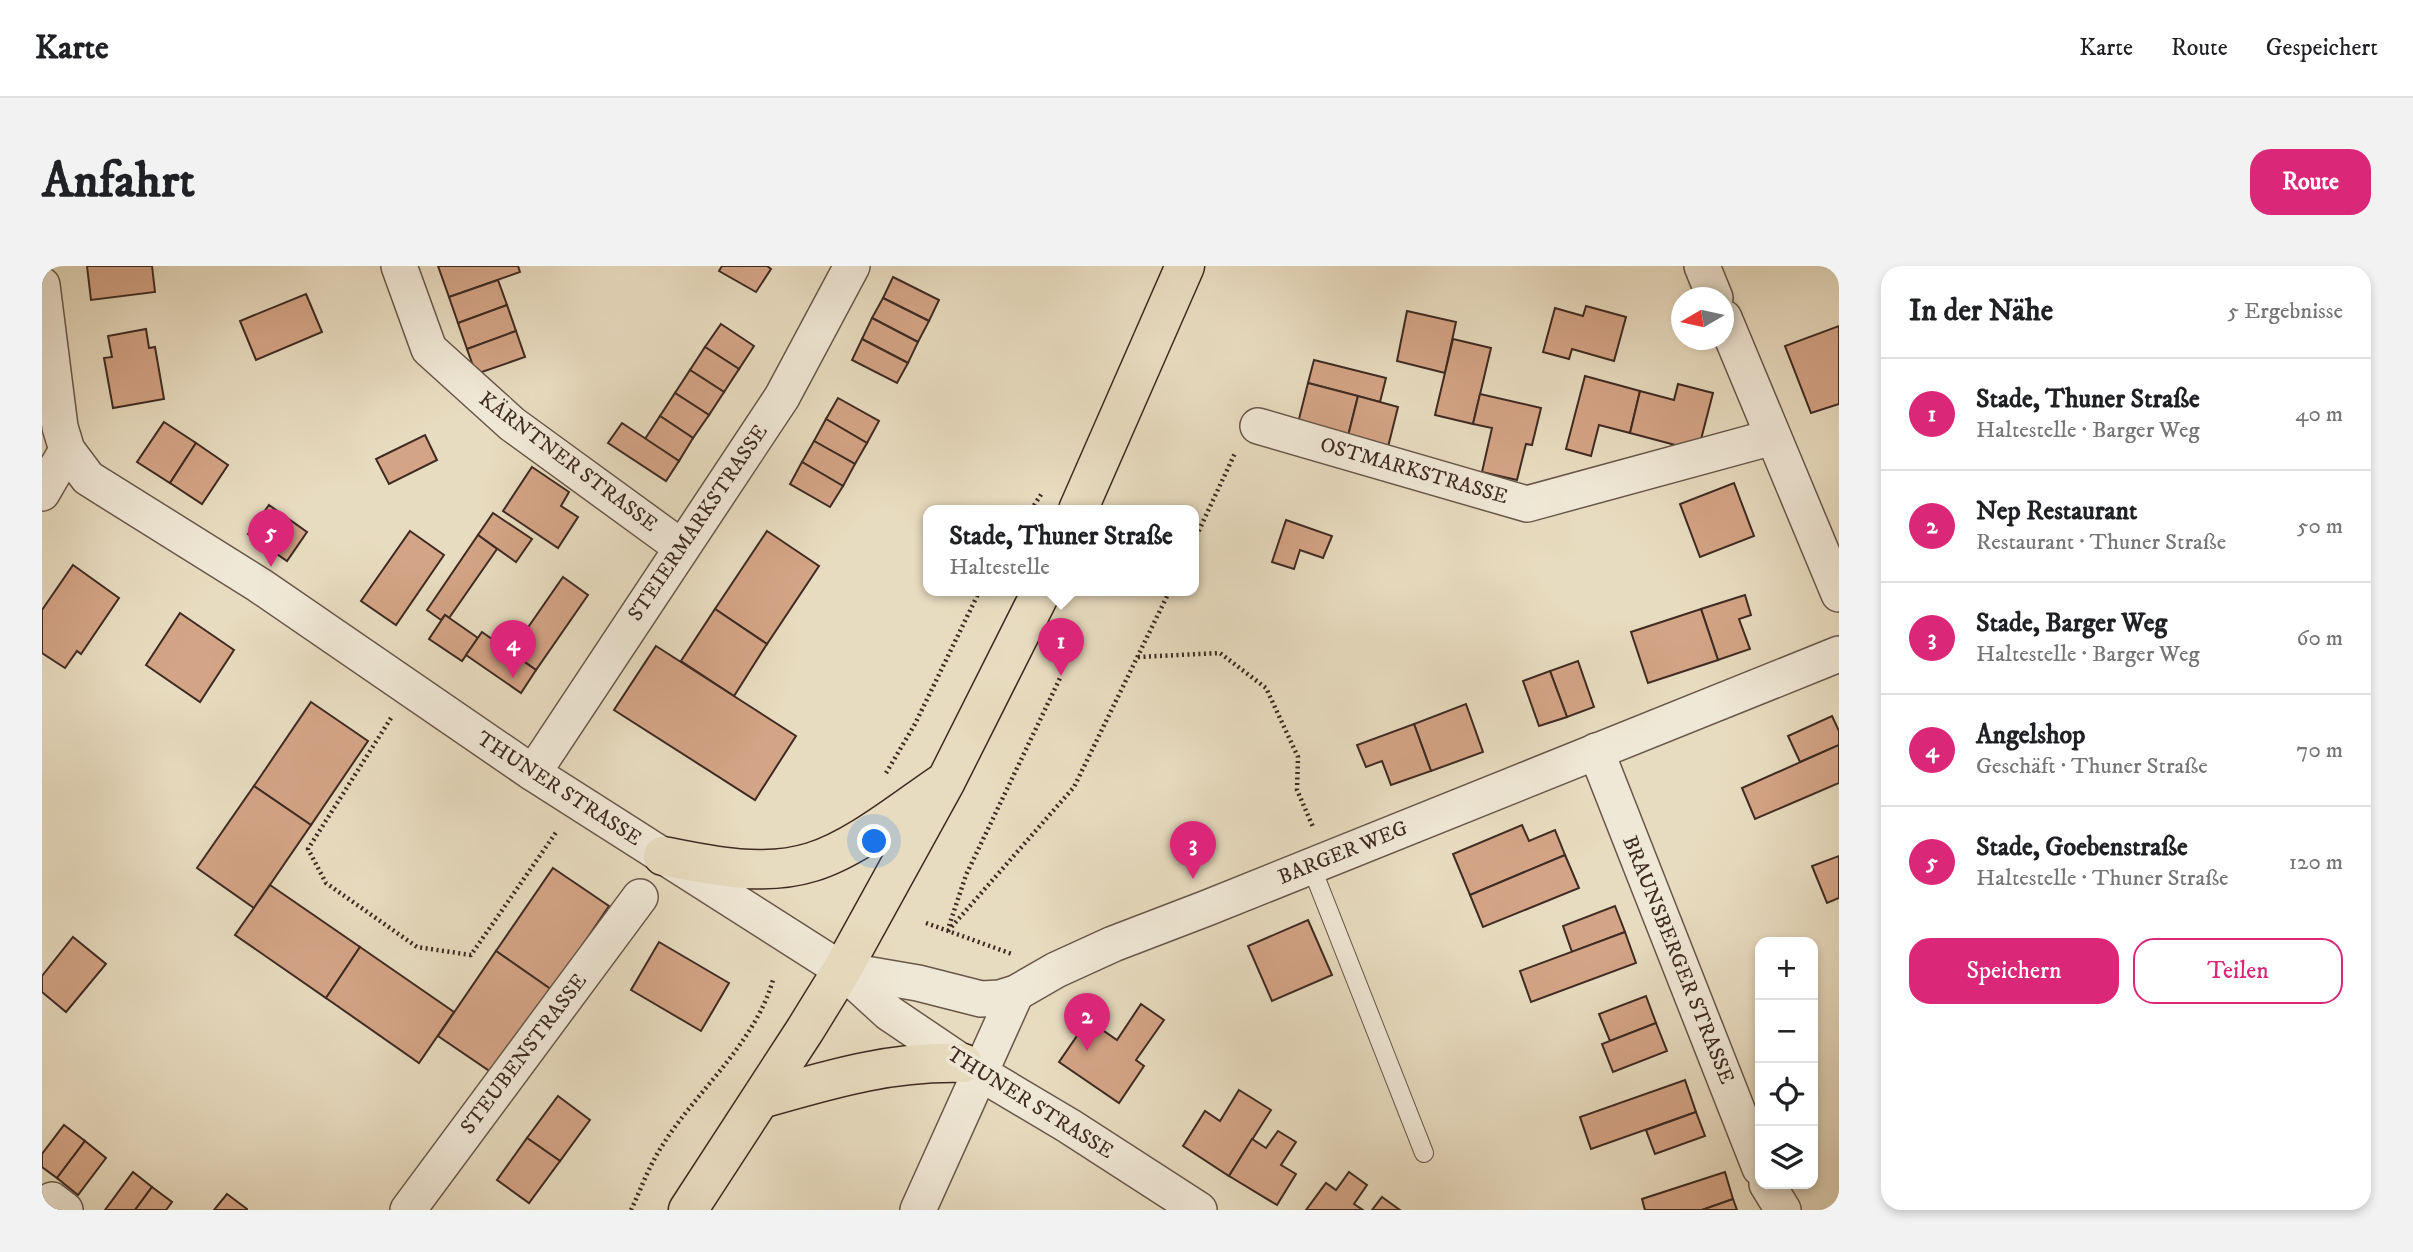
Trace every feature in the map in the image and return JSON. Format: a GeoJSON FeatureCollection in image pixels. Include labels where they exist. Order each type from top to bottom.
{"type":"FeatureCollection","features":[{"type":"Feature","properties":{"kind":"main road"},"geometry":{"type":"LineString","coordinates":[[1080,505],[1185,266]]}},
{"type":"Feature","properties":{"kind":"main road"},"geometry":{"type":"LineString","coordinates":[[688,1210],[842,970],[946,781],[1039,596]]}},
{"type":"Feature","properties":{"kind":"main road"},"geometry":{"type":"LineString","coordinates":[[663,856],[746,870],[781,868],[813,862],[853,843],[946,781]]}},
{"type":"Feature","properties":{"kind":"main road"},"geometry":{"type":"LineString","coordinates":[[761,1099],[876,1068],[925,1062],[972,1068]]}},
{"type":"Feature","properties":{"kind":"street","name":"KÄRNTNER STRASSE"},"geometry":{"type":"LineString","coordinates":[[399,266],[429,349],[512,424],[681,547]]}},
{"type":"Feature","properties":{"kind":"street","name":"STEIERMARKSTRASSE"},"geometry":{"type":"LineString","coordinates":[[533,773],[782,397],[852,266]]}},
{"type":"Feature","properties":{"kind":"street"},"geometry":{"type":"LineString","coordinates":[[1702,266],[1711,287]]}},
{"type":"Feature","properties":{"kind":"street","name":"THUNER STRASSE"},"geometry":{"type":"LineString","coordinates":[[42,285],[60,427],[55,452],[88,478],[259,584],[533,773],[842,970],[889,1013],[972,1068],[1032,1103],[1199,1210]]}},
{"type":"Feature","properties":{"kind":"street"},"geometry":{"type":"LineString","coordinates":[[1734,342],[1839,594]]}},
{"type":"Feature","properties":{"kind":"street","name":"OSTMARKSTRASSE"},"geometry":{"type":"LineString","coordinates":[[1258,426],[1527,504],[1773,437]]}},
{"type":"Feature","properties":{"kind":"street"},"geometry":{"type":"LineString","coordinates":[[42,493],[55,452]]}},
{"type":"Feature","properties":{"kind":"street","name":"BARGER WEG"},"geometry":{"type":"LineString","coordinates":[[842,970],[981,999],[1000,998],[1016,993],[1056,970],[1113,944],[1839,654]]}},
{"type":"Feature","properties":{"kind":"street","name":"BRAUNSBERGER STRASSE"},"geometry":{"type":"LineString","coordinates":[[1596,751],[1755,1155]]}},
{"type":"Feature","properties":{"kind":"street","name":"STEUBENSTRASSE"},"geometry":{"type":"LineString","coordinates":[[408,1210],[640,897]]}},
{"type":"Feature","properties":{"kind":"street"},"geometry":{"type":"LineString","coordinates":[[918,1210],[972,1068],[1016,993]]}},
{"type":"Feature","properties":{"kind":"street"},"geometry":{"type":"LineString","coordinates":[[1770,1189],[1783,1210]]}},
{"type":"Feature","properties":{"kind":"street"},"geometry":{"type":"LineString","coordinates":[[44,1210],[52,1200],[65,1210]]}},
{"type":"Feature","properties":{"kind":"lane"},"geometry":{"type":"LineString","coordinates":[[1319,862],[1424,1153]]}},
{"type":"Feature","properties":{"kind":"path"},"geometry":{"type":"LineString","coordinates":[[1199,531],[1236,453],[1258,426]]}},
{"type":"Feature","properties":{"kind":"path"},"geometry":{"type":"LineString","coordinates":[[880,783],[915,724],[977,596]]}},
{"type":"Feature","properties":{"kind":"path"},"geometry":{"type":"LineString","coordinates":[[948,931],[1074,787],[1167,596]]}},
{"type":"Feature","properties":{"kind":"path"},"geometry":{"type":"LineString","coordinates":[[1138,657],[1220,653],[1266,688],[1298,757],[1297,790],[1319,862]]}},
{"type":"Feature","properties":{"kind":"path"},"geometry":{"type":"LineString","coordinates":[[948,931],[967,875],[1061,677]]}},
{"type":"Feature","properties":{"kind":"path"},"geometry":{"type":"LineString","coordinates":[[410,688],[308,849],[326,883],[417,947],[471,955],[577,801]]}},
{"type":"Feature","properties":{"kind":"path"},"geometry":{"type":"LineString","coordinates":[[926,923],[1056,970]]}},
{"type":"Feature","properties":{"kind":"path"},"geometry":{"type":"LineString","coordinates":[[631,1210],[662,1146],[754,1025],[767,1001],[773,980]]}},
{"type":"Feature","properties":{"kind":"building"},"geometry":{"type":"Polygon","coordinates":[[[87,266],[152,266],[155,292],[91,300],[87,266]]]}},
{"type":"Feature","properties":{"kind":"building"},"geometry":{"type":"Polygon","coordinates":[[[438,266],[518,266],[520,272],[449,297],[438,266]]]}},
{"type":"Feature","properties":{"kind":"building"},"geometry":{"type":"Polygon","coordinates":[[[722,266],[767,266],[771,269],[756,292],[719,271],[722,266]]]}},
{"type":"Feature","properties":{"kind":"building"},"geometry":{"type":"Polygon","coordinates":[[[893,277],[939,300],[929,321],[883,298],[893,277]]]}},
{"type":"Feature","properties":{"kind":"building"},"geometry":{"type":"Polygon","coordinates":[[[498,280],[507,305],[458,323],[449,297],[498,280]]]}},
{"type":"Feature","properties":{"kind":"building"},"geometry":{"type":"Polygon","coordinates":[[[306,294],[322,332],[256,360],[240,321],[306,294]]]}},
{"type":"Feature","properties":{"kind":"building"},"geometry":{"type":"Polygon","coordinates":[[[883,298],[929,321],[918,342],[872,318],[883,298]]]}},
{"type":"Feature","properties":{"kind":"building"},"geometry":{"type":"Polygon","coordinates":[[[507,305],[516,331],[467,349],[458,323],[507,305]]]}},
{"type":"Feature","properties":{"kind":"building"},"geometry":{"type":"Polygon","coordinates":[[[1586,306],[1626,317],[1614,361],[1572,349],[1569,359],[1543,352],[1555,308],[1583,316],[1586,306]]]}},
{"type":"Feature","properties":{"kind":"building"},"geometry":{"type":"Polygon","coordinates":[[[1407,311],[1456,322],[1445,373],[1397,361],[1407,311]]]}},
{"type":"Feature","properties":{"kind":"building"},"geometry":{"type":"Polygon","coordinates":[[[872,318],[918,342],[908,363],[862,339],[872,318]]]}},
{"type":"Feature","properties":{"kind":"building"},"geometry":{"type":"Polygon","coordinates":[[[721,324],[754,346],[739,369],[705,347],[721,324]]]}},
{"type":"Feature","properties":{"kind":"building"},"geometry":{"type":"Polygon","coordinates":[[[1839,326],[1839,404],[1811,413],[1785,346],[1839,326]]]}},
{"type":"Feature","properties":{"kind":"building"},"geometry":{"type":"Polygon","coordinates":[[[146,329],[149,348],[155,347],[164,399],[113,408],[104,358],[112,357],[108,336],[146,329]]]}},
{"type":"Feature","properties":{"kind":"building"},"geometry":{"type":"Polygon","coordinates":[[[516,331],[525,357],[476,374],[467,349],[516,331]]]}},
{"type":"Feature","properties":{"kind":"building"},"geometry":{"type":"Polygon","coordinates":[[[862,339],[908,363],[897,383],[852,360],[862,339]]]}},
{"type":"Feature","properties":{"kind":"building"},"geometry":{"type":"Polygon","coordinates":[[[1453,339],[1491,348],[1473,424],[1435,415],[1453,339]]]}},
{"type":"Feature","properties":{"kind":"building"},"geometry":{"type":"Polygon","coordinates":[[[705,347],[739,369],[724,392],[690,370],[705,347]]]}},
{"type":"Feature","properties":{"kind":"building"},"geometry":{"type":"Polygon","coordinates":[[[1314,360],[1386,378],[1380,402],[1308,383],[1314,360]]]}},
{"type":"Feature","properties":{"kind":"building"},"geometry":{"type":"Polygon","coordinates":[[[690,370],[724,392],[709,415],[675,393],[690,370]]]}},
{"type":"Feature","properties":{"kind":"building"},"geometry":{"type":"Polygon","coordinates":[[[1585,376],[1640,391],[1630,433],[1599,425],[1591,456],[1566,449],[1585,376]]]}},
{"type":"Feature","properties":{"kind":"building"},"geometry":{"type":"Polygon","coordinates":[[[1308,383],[1358,396],[1348,436],[1298,423],[1308,383]]]}},
{"type":"Feature","properties":{"kind":"building"},"geometry":{"type":"Polygon","coordinates":[[[1678,384],[1713,393],[1698,451],[1630,433],[1640,391],[1674,400],[1678,384]]]}},
{"type":"Feature","properties":{"kind":"building"},"geometry":{"type":"Polygon","coordinates":[[[675,393],[709,415],[693,438],[660,416],[675,393]]]}},
{"type":"Feature","properties":{"kind":"building"},"geometry":{"type":"Polygon","coordinates":[[[1480,394],[1541,408],[1532,445],[1526,444],[1517,480],[1482,472],[1492,428],[1473,424],[1480,394]]]}},
{"type":"Feature","properties":{"kind":"building"},"geometry":{"type":"Polygon","coordinates":[[[1358,396],[1398,407],[1388,447],[1348,436],[1358,396]]]}},
{"type":"Feature","properties":{"kind":"building"},"geometry":{"type":"Polygon","coordinates":[[[838,398],[879,421],[867,443],[826,419],[838,398]]]}},
{"type":"Feature","properties":{"kind":"building"},"geometry":{"type":"Polygon","coordinates":[[[660,416],[693,438],[679,461],[645,439],[660,416]]]}},
{"type":"Feature","properties":{"kind":"building"},"geometry":{"type":"Polygon","coordinates":[[[826,419],[867,443],[855,464],[814,441],[826,419]]]}},
{"type":"Feature","properties":{"kind":"building"},"geometry":{"type":"Polygon","coordinates":[[[164,422],[196,443],[170,483],[137,462],[164,422]]]}},
{"type":"Feature","properties":{"kind":"building"},"geometry":{"type":"Polygon","coordinates":[[[622,423],[679,461],[666,481],[608,443],[622,423]]]}},
{"type":"Feature","properties":{"kind":"building"},"geometry":{"type":"Polygon","coordinates":[[[425,435],[437,460],[389,484],[376,459],[425,435]]]}},
{"type":"Feature","properties":{"kind":"building"},"geometry":{"type":"Polygon","coordinates":[[[814,441],[855,464],[843,486],[802,462],[814,441]]]}},
{"type":"Feature","properties":{"kind":"building"},"geometry":{"type":"Polygon","coordinates":[[[196,443],[228,465],[202,504],[170,483],[196,443]]]}},
{"type":"Feature","properties":{"kind":"building"},"geometry":{"type":"Polygon","coordinates":[[[802,462],[843,486],[830,507],[790,484],[802,462]]]}},
{"type":"Feature","properties":{"kind":"building"},"geometry":{"type":"Polygon","coordinates":[[[532,467],[569,492],[561,506],[578,517],[558,548],[503,511],[532,467]]]}},
{"type":"Feature","properties":{"kind":"building"},"geometry":{"type":"Polygon","coordinates":[[[1734,483],[1754,536],[1700,557],[1680,504],[1734,483]]]}},
{"type":"Feature","properties":{"kind":"building"},"geometry":{"type":"Polygon","coordinates":[[[269,505],[307,532],[287,561],[248,534],[269,505]]]}},
{"type":"Feature","properties":{"kind":"building"},"geometry":{"type":"Polygon","coordinates":[[[493,513],[532,539],[516,562],[478,535],[493,513]]]}},
{"type":"Feature","properties":{"kind":"building"},"geometry":{"type":"Polygon","coordinates":[[[1286,520],[1332,536],[1323,558],[1300,550],[1294,569],[1272,562],[1286,520]]]}},
{"type":"Feature","properties":{"kind":"building"},"geometry":{"type":"Polygon","coordinates":[[[410,531],[444,555],[396,625],[361,601],[410,531]]]}},
{"type":"Feature","properties":{"kind":"building"},"geometry":{"type":"Polygon","coordinates":[[[767,531],[819,566],[767,644],[715,609],[767,531]]]}},
{"type":"Feature","properties":{"kind":"building"},"geometry":{"type":"Polygon","coordinates":[[[478,535],[497,549],[449,618],[445,615],[441,620],[427,610],[478,535]]]}},
{"type":"Feature","properties":{"kind":"building"},"geometry":{"type":"Polygon","coordinates":[[[73,565],[119,598],[81,654],[77,651],[65,668],[42,653],[42,610],[73,565]]]}},
{"type":"Feature","properties":{"kind":"building"},"geometry":{"type":"Polygon","coordinates":[[[563,577],[588,595],[536,670],[511,652],[563,577]]]}},
{"type":"Feature","properties":{"kind":"building"},"geometry":{"type":"Polygon","coordinates":[[[1745,595],[1751,615],[1739,619],[1750,649],[1718,660],[1701,609],[1745,595]]]}},
{"type":"Feature","properties":{"kind":"building"},"geometry":{"type":"Polygon","coordinates":[[[715,609],[767,644],[734,696],[681,661],[715,609]]]}},
{"type":"Feature","properties":{"kind":"building"},"geometry":{"type":"Polygon","coordinates":[[[1701,609],[1718,660],[1648,683],[1631,632],[1701,609]]]}},
{"type":"Feature","properties":{"kind":"building"},"geometry":{"type":"Polygon","coordinates":[[[180,613],[234,650],[200,702],[146,665],[180,613]]]}},
{"type":"Feature","properties":{"kind":"building"},"geometry":{"type":"Polygon","coordinates":[[[445,615],[478,638],[462,661],[429,639],[445,615]]]}},
{"type":"Feature","properties":{"kind":"building"},"geometry":{"type":"Polygon","coordinates":[[[482,632],[536,670],[521,693],[466,655],[482,632]]]}},
{"type":"Feature","properties":{"kind":"building"},"geometry":{"type":"Polygon","coordinates":[[[656,646],[796,736],[755,800],[614,710],[656,646]]]}},
{"type":"Feature","properties":{"kind":"building"},"geometry":{"type":"Polygon","coordinates":[[[1578,661],[1594,707],[1567,717],[1550,671],[1578,661]]]}},
{"type":"Feature","properties":{"kind":"building"},"geometry":{"type":"Polygon","coordinates":[[[1550,671],[1567,717],[1539,726],[1523,681],[1550,671]]]}},
{"type":"Feature","properties":{"kind":"building"},"geometry":{"type":"Polygon","coordinates":[[[311,702],[368,741],[311,825],[254,786],[311,702]]]}},
{"type":"Feature","properties":{"kind":"building"},"geometry":{"type":"Polygon","coordinates":[[[1466,704],[1483,752],[1431,771],[1414,724],[1466,704]]]}},
{"type":"Feature","properties":{"kind":"building"},"geometry":{"type":"Polygon","coordinates":[[[1832,716],[1839,731],[1839,745],[1800,762],[1788,736],[1832,716]]]}},
{"type":"Feature","properties":{"kind":"building"},"geometry":{"type":"Polygon","coordinates":[[[1414,724],[1431,771],[1391,785],[1382,761],[1366,767],[1357,745],[1414,724]]]}},
{"type":"Feature","properties":{"kind":"building"},"geometry":{"type":"Polygon","coordinates":[[[1839,745],[1839,783],[1755,819],[1742,788],[1839,745]]]}},
{"type":"Feature","properties":{"kind":"building"},"geometry":{"type":"Polygon","coordinates":[[[254,786],[311,825],[254,908],[197,868],[254,786]]]}},
{"type":"Feature","properties":{"kind":"building"},"geometry":{"type":"Polygon","coordinates":[[[1522,825],[1529,841],[1555,830],[1565,855],[1470,895],[1453,854],[1522,825]]]}},
{"type":"Feature","properties":{"kind":"building"},"geometry":{"type":"Polygon","coordinates":[[[1565,855],[1579,888],[1483,927],[1470,895],[1565,855]]]}},
{"type":"Feature","properties":{"kind":"building"},"geometry":{"type":"Polygon","coordinates":[[[1839,856],[1839,898],[1827,903],[1812,866],[1839,856]]]}},
{"type":"Feature","properties":{"kind":"building"},"geometry":{"type":"Polygon","coordinates":[[[553,868],[609,906],[552,990],[496,951],[553,868]]]}},
{"type":"Feature","properties":{"kind":"building"},"geometry":{"type":"Polygon","coordinates":[[[270,885],[360,947],[326,998],[235,935],[270,885]]]}},
{"type":"Feature","properties":{"kind":"building"},"geometry":{"type":"Polygon","coordinates":[[[1615,906],[1625,932],[1572,952],[1563,926],[1615,906]]]}},
{"type":"Feature","properties":{"kind":"building"},"geometry":{"type":"Polygon","coordinates":[[[1308,920],[1332,975],[1272,1001],[1248,946],[1308,920]]]}},
{"type":"Feature","properties":{"kind":"building"},"geometry":{"type":"Polygon","coordinates":[[[1625,932],[1636,963],[1531,1002],[1520,971],[1625,932]]]}},
{"type":"Feature","properties":{"kind":"building"},"geometry":{"type":"Polygon","coordinates":[[[73,937],[106,964],[66,1012],[42,992],[42,976],[73,937]]]}},
{"type":"Feature","properties":{"kind":"building"},"geometry":{"type":"Polygon","coordinates":[[[659,942],[729,983],[701,1031],[631,990],[659,942]]]}},
{"type":"Feature","properties":{"kind":"building"},"geometry":{"type":"Polygon","coordinates":[[[360,947],[454,1012],[419,1063],[326,998],[360,947]]]}},
{"type":"Feature","properties":{"kind":"building"},"geometry":{"type":"Polygon","coordinates":[[[496,951],[552,990],[494,1074],[438,1036],[496,951]]]}},
{"type":"Feature","properties":{"kind":"building"},"geometry":{"type":"Polygon","coordinates":[[[1646,996],[1656,1023],[1610,1041],[1599,1014],[1646,996]]]}},
{"type":"Feature","properties":{"kind":"building"},"geometry":{"type":"Polygon","coordinates":[[[1141,1004],[1164,1020],[1136,1060],[1144,1066],[1119,1103],[1059,1062],[1088,1020],[1117,1040],[1141,1004]]]}},
{"type":"Feature","properties":{"kind":"building"},"geometry":{"type":"Polygon","coordinates":[[[1656,1023],[1667,1051],[1613,1072],[1602,1044],[1656,1023]]]}},
{"type":"Feature","properties":{"kind":"building"},"geometry":{"type":"Polygon","coordinates":[[[1685,1080],[1696,1112],[1591,1149],[1580,1117],[1685,1080]]]}},
{"type":"Feature","properties":{"kind":"building"},"geometry":{"type":"Polygon","coordinates":[[[1239,1090],[1271,1110],[1229,1176],[1183,1146],[1205,1111],[1220,1121],[1239,1090]]]}},
{"type":"Feature","properties":{"kind":"building"},"geometry":{"type":"Polygon","coordinates":[[[558,1096],[590,1120],[560,1161],[527,1138],[558,1096]]]}},
{"type":"Feature","properties":{"kind":"building"},"geometry":{"type":"Polygon","coordinates":[[[1696,1112],[1705,1136],[1655,1154],[1646,1130],[1696,1112]]]}},
{"type":"Feature","properties":{"kind":"building"},"geometry":{"type":"Polygon","coordinates":[[[64,1125],[85,1141],[57,1178],[42,1167],[42,1154],[64,1125]]]}},
{"type":"Feature","properties":{"kind":"building"},"geometry":{"type":"Polygon","coordinates":[[[1278,1131],[1296,1142],[1281,1165],[1296,1174],[1277,1205],[1229,1176],[1252,1139],[1266,1148],[1278,1131]]]}},
{"type":"Feature","properties":{"kind":"building"},"geometry":{"type":"Polygon","coordinates":[[[527,1138],[560,1161],[529,1203],[497,1180],[527,1138]]]}},
{"type":"Feature","properties":{"kind":"building"},"geometry":{"type":"Polygon","coordinates":[[[85,1141],[106,1158],[78,1195],[57,1178],[85,1141]]]}},
{"type":"Feature","properties":{"kind":"building"},"geometry":{"type":"Polygon","coordinates":[[[133,1172],[152,1187],[135,1210],[105,1210],[133,1172]]]}},
{"type":"Feature","properties":{"kind":"building"},"geometry":{"type":"Polygon","coordinates":[[[1349,1172],[1367,1185],[1354,1204],[1363,1210],[1306,1210],[1326,1183],[1336,1190],[1349,1172]]]}},
{"type":"Feature","properties":{"kind":"building"},"geometry":{"type":"Polygon","coordinates":[[[1725,1172],[1733,1199],[1702,1210],[1645,1210],[1642,1199],[1725,1172]]]}},
{"type":"Feature","properties":{"kind":"building"},"geometry":{"type":"Polygon","coordinates":[[[152,1187],[172,1202],[166,1210],[135,1210],[152,1187]]]}},
{"type":"Feature","properties":{"kind":"building"},"geometry":{"type":"Polygon","coordinates":[[[227,1194],[247,1209],[247,1210],[214,1210],[227,1194]]]}},
{"type":"Feature","properties":{"kind":"building"},"geometry":{"type":"Polygon","coordinates":[[[1382,1197],[1400,1210],[1372,1210],[1382,1197]]]}},
{"type":"Feature","properties":{"kind":"building"},"geometry":{"type":"Polygon","coordinates":[[[1733,1199],[1737,1210],[1702,1210],[1733,1199]]]}},
{"type":"Feature","properties":{"kind":"place","name":"Stade, Goebenstraße"},"geometry":{"type":"Point","coordinates":[271,567]}},
{"type":"Feature","properties":{"kind":"place","name":"Stade, Thuner Straße"},"geometry":{"type":"Point","coordinates":[1061,676]}},
{"type":"Feature","properties":{"kind":"place","name":"Angelshop"},"geometry":{"type":"Point","coordinates":[513,678]}},
{"type":"Feature","properties":{"kind":"place","name":"Stade, Barger Weg"},"geometry":{"type":"Point","coordinates":[1193,879]}},
{"type":"Feature","properties":{"kind":"place","name":"Nep Restaurant"},"geometry":{"type":"Point","coordinates":[1087,1051]}}]}
